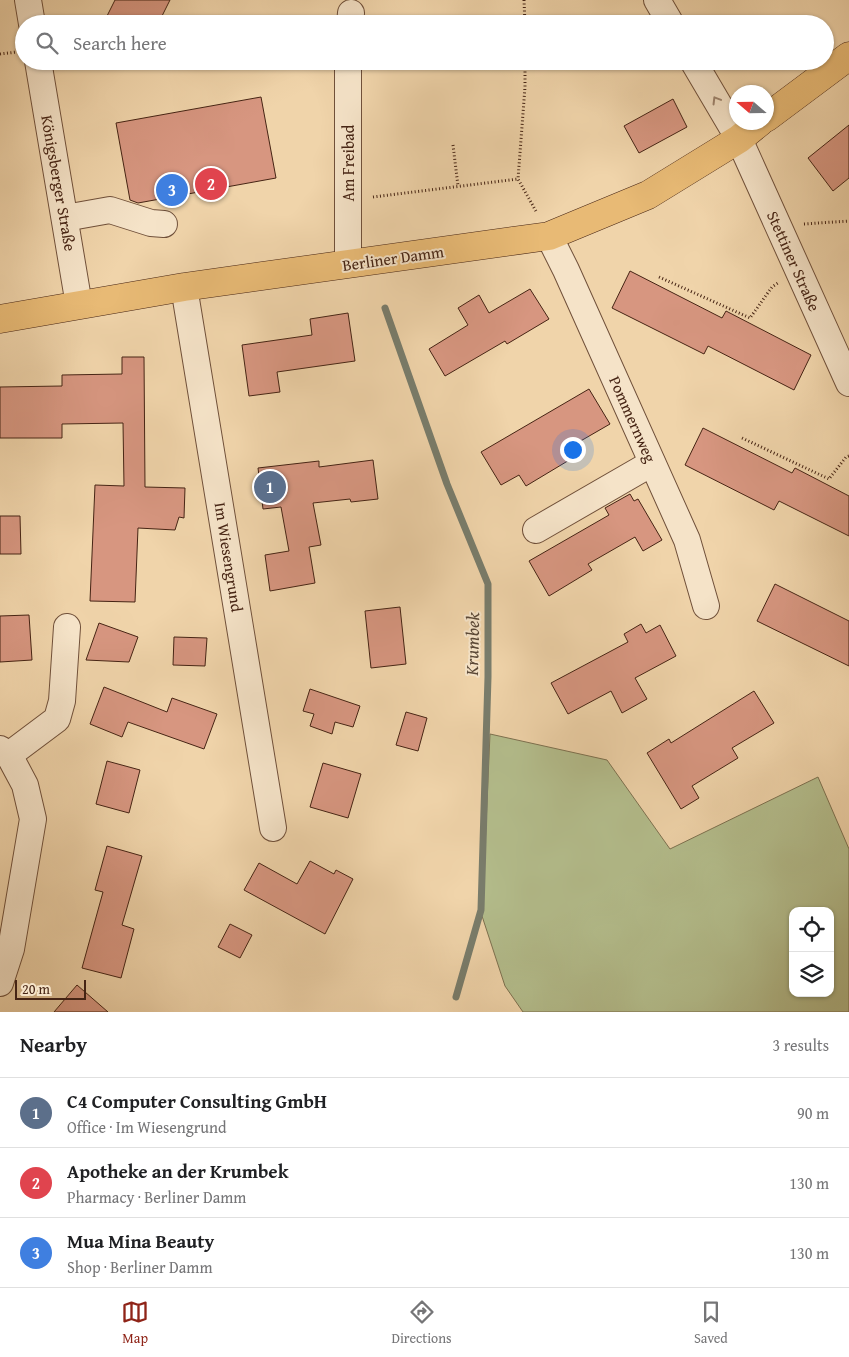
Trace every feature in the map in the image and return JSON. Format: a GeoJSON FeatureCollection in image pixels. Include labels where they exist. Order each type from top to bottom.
{"type":"FeatureCollection","features":[{"type":"Feature","properties":{"kind":"main road"},"geometry":{"type":"LineString","coordinates":[[834,67],[849,56]]}},
{"type":"Feature","properties":{"kind":"main road"},"geometry":{"type":"LineString","coordinates":[[774,112],[830,70]]}},
{"type":"Feature","properties":{"kind":"main road","name":"Berliner Damm"},"geometry":{"type":"LineString","coordinates":[[0,319],[184,287],[549,236],[648,195],[739,139],[750,130]]}},
{"type":"Feature","properties":{"kind":"street"},"geometry":{"type":"LineString","coordinates":[[28,0],[30,15]]}},
{"type":"Feature","properties":{"kind":"street"},"geometry":{"type":"LineString","coordinates":[[657,0],[666,15]]}},
{"type":"Feature","properties":{"kind":"street","name":"Königsberger Straße"},"geometry":{"type":"LineString","coordinates":[[40,70],[79,305]]}},
{"type":"Feature","properties":{"kind":"street","name":"Am Freibad"},"geometry":{"type":"LineString","coordinates":[[348,70],[355,263]]}},
{"type":"Feature","properties":{"kind":"street","name":"Stettiner Straße"},"geometry":{"type":"LineString","coordinates":[[698,70],[739,139],[849,383]]}},
{"type":"Feature","properties":{"kind":"street"},"geometry":{"type":"LineString","coordinates":[[65,218],[110,210],[151,223],[164,224]]}},
{"type":"Feature","properties":{"kind":"street","name":"Pommernweg"},"geometry":{"type":"LineString","coordinates":[[549,236],[687,540],[706,606]]}},
{"type":"Feature","properties":{"kind":"street","name":"Im Wiesengrund"},"geometry":{"type":"LineString","coordinates":[[184,287],[273,828]]}},
{"type":"Feature","properties":{"kind":"street"},"geometry":{"type":"LineString","coordinates":[[536,530],[652,463]]}},
{"type":"Feature","properties":{"kind":"street"},"geometry":{"type":"LineString","coordinates":[[0,984],[11,949],[33,819],[25,785],[5,752],[57,720],[62,701],[67,627]]}},
{"type":"Feature","properties":{"kind":"path"},"geometry":{"type":"LineString","coordinates":[[524,0],[525,15]]}},
{"type":"Feature","properties":{"kind":"path"},"geometry":{"type":"LineString","coordinates":[[0,54],[15,52]]}},
{"type":"Feature","properties":{"kind":"path"},"geometry":{"type":"LineString","coordinates":[[525,70],[518,179],[549,236]]}},
{"type":"Feature","properties":{"kind":"path"},"geometry":{"type":"LineString","coordinates":[[453,145],[458,186]]}},
{"type":"Feature","properties":{"kind":"path"},"geometry":{"type":"LineString","coordinates":[[377,197],[518,179]]}},
{"type":"Feature","properties":{"kind":"path"},"geometry":{"type":"LineString","coordinates":[[780,231],[794,225],[849,221]]}},
{"type":"Feature","properties":{"kind":"path"},"geometry":{"type":"LineString","coordinates":[[659,277],[750,318],[772,287],[798,270]]}},
{"type":"Feature","properties":{"kind":"path"},"geometry":{"type":"LineString","coordinates":[[742,438],[829,478],[846,457],[849,456]]}},
{"type":"Feature","properties":{"kind":"green space"},"geometry":{"type":"Polygon","coordinates":[[[490,734],[607,760],[670,849],[818,777],[849,849],[849,1012],[523,1012],[505,986],[482,916],[490,734]]]}},
{"type":"Feature","properties":{"kind":"building"},"geometry":{"type":"Polygon","coordinates":[[[115,0],[170,0],[162,15],[108,15],[115,0]]]}},
{"type":"Feature","properties":{"kind":"building"},"geometry":{"type":"Polygon","coordinates":[[[261,97],[276,178],[138,203],[130,200],[116,123],[261,97]]]}},
{"type":"Feature","properties":{"kind":"building"},"geometry":{"type":"Polygon","coordinates":[[[673,99],[687,127],[639,153],[624,126],[673,99]]]}},
{"type":"Feature","properties":{"kind":"building"},"geometry":{"type":"Polygon","coordinates":[[[849,125],[849,178],[833,191],[808,158],[849,125]]]}},
{"type":"Feature","properties":{"kind":"building"},"geometry":{"type":"Polygon","coordinates":[[[630,271],[722,318],[726,311],[811,355],[794,390],[708,346],[704,354],[612,308],[630,271]]]}},
{"type":"Feature","properties":{"kind":"building"},"geometry":{"type":"Polygon","coordinates":[[[530,289],[549,319],[507,344],[505,341],[445,376],[429,349],[468,325],[458,308],[479,295],[489,313],[530,289]]]}},
{"type":"Feature","properties":{"kind":"building"},"geometry":{"type":"Polygon","coordinates":[[[348,313],[355,361],[277,372],[280,392],[249,396],[242,345],[312,335],[310,319],[348,313]]]}},
{"type":"Feature","properties":{"kind":"building"},"geometry":{"type":"Polygon","coordinates":[[[122,357],[144,357],[145,487],[185,488],[184,518],[179,517],[175,530],[138,528],[135,602],[90,601],[95,485],[124,486],[123,423],[62,424],[62,438],[0,438],[0,387],[62,386],[62,375],[122,374],[122,357]]]}},
{"type":"Feature","properties":{"kind":"building"},"geometry":{"type":"Polygon","coordinates":[[[589,389],[610,424],[565,450],[571,459],[526,486],[519,475],[501,485],[481,452],[589,389]]]}},
{"type":"Feature","properties":{"kind":"building"},"geometry":{"type":"Polygon","coordinates":[[[703,428],[792,473],[795,468],[849,496],[849,536],[779,501],[774,510],[685,465],[703,428]]]}},
{"type":"Feature","properties":{"kind":"building"},"geometry":{"type":"Polygon","coordinates":[[[373,460],[378,499],[351,502],[350,499],[313,503],[321,545],[309,547],[315,583],[270,591],[265,555],[289,551],[281,507],[263,509],[258,468],[319,461],[319,467],[373,460]]]}},
{"type":"Feature","properties":{"kind":"building"},"geometry":{"type":"Polygon","coordinates":[[[630,494],[634,501],[638,499],[662,540],[643,551],[635,537],[588,564],[592,570],[549,596],[529,561],[609,515],[605,508],[630,494]]]}},
{"type":"Feature","properties":{"kind":"building"},"geometry":{"type":"Polygon","coordinates":[[[0,516],[20,516],[21,554],[0,554],[0,516]]]}},
{"type":"Feature","properties":{"kind":"building"},"geometry":{"type":"Polygon","coordinates":[[[775,584],[849,621],[849,666],[757,621],[775,584]]]}},
{"type":"Feature","properties":{"kind":"building"},"geometry":{"type":"Polygon","coordinates":[[[400,607],[406,664],[371,668],[365,611],[400,607]]]}},
{"type":"Feature","properties":{"kind":"building"},"geometry":{"type":"Polygon","coordinates":[[[29,615],[32,660],[0,662],[0,616],[29,615]]]}},
{"type":"Feature","properties":{"kind":"building"},"geometry":{"type":"Polygon","coordinates":[[[99,623],[138,637],[129,662],[86,660],[99,623]]]}},
{"type":"Feature","properties":{"kind":"building"},"geometry":{"type":"Polygon","coordinates":[[[641,624],[646,633],[660,625],[676,656],[635,678],[647,699],[622,713],[611,691],[568,714],[551,683],[628,642],[624,634],[641,624]]]}},
{"type":"Feature","properties":{"kind":"building"},"geometry":{"type":"Polygon","coordinates":[[[174,637],[207,638],[205,666],[173,665],[174,637]]]}},
{"type":"Feature","properties":{"kind":"building"},"geometry":{"type":"Polygon","coordinates":[[[104,687],[167,712],[172,698],[217,714],[204,749],[128,722],[122,737],[90,724],[104,687]]]}},
{"type":"Feature","properties":{"kind":"building"},"geometry":{"type":"Polygon","coordinates":[[[310,689],[360,706],[353,727],[335,722],[332,734],[310,726],[314,714],[303,711],[310,689]]]}},
{"type":"Feature","properties":{"kind":"building"},"geometry":{"type":"Polygon","coordinates":[[[754,691],[774,723],[732,748],[738,758],[692,786],[699,798],[681,809],[647,753],[669,739],[671,743],[754,691]]]}},
{"type":"Feature","properties":{"kind":"building"},"geometry":{"type":"Polygon","coordinates":[[[406,712],[427,718],[418,751],[396,745],[406,712]]]}},
{"type":"Feature","properties":{"kind":"building"},"geometry":{"type":"Polygon","coordinates":[[[107,761],[140,770],[129,813],[96,804],[107,761]]]}},
{"type":"Feature","properties":{"kind":"building"},"geometry":{"type":"Polygon","coordinates":[[[323,763],[361,774],[348,818],[310,807],[323,763]]]}},
{"type":"Feature","properties":{"kind":"building"},"geometry":{"type":"Polygon","coordinates":[[[107,846],[142,856],[122,925],[134,929],[121,978],[82,968],[103,892],[95,890],[107,846]]]}},
{"type":"Feature","properties":{"kind":"building"},"geometry":{"type":"Polygon","coordinates":[[[310,861],[334,874],[336,870],[353,879],[325,934],[244,890],[259,863],[297,884],[310,861]]]}},
{"type":"Feature","properties":{"kind":"building"},"geometry":{"type":"Polygon","coordinates":[[[230,924],[252,935],[240,958],[218,947],[230,924]]]}},
{"type":"Feature","properties":{"kind":"building"},"geometry":{"type":"Polygon","coordinates":[[[77,985],[108,1012],[54,1012],[77,985]]]}},
{"type":"Feature","properties":{"kind":"waterway","name":"Krumbek"},"geometry":{"type":"LineString","coordinates":[[385,308],[447,484],[488,584],[488,677],[481,910],[456,997]]}},
{"type":"Feature","properties":{"kind":"place","name":"Apotheke an der Krumbek"},"geometry":{"type":"Point","coordinates":[211,184]}},
{"type":"Feature","properties":{"kind":"place","name":"Mua Mina Beauty"},"geometry":{"type":"Point","coordinates":[172,190]}},
{"type":"Feature","properties":{"kind":"place","name":"C4 Computer Consulting GmbH"},"geometry":{"type":"Point","coordinates":[270,487]}}]}
